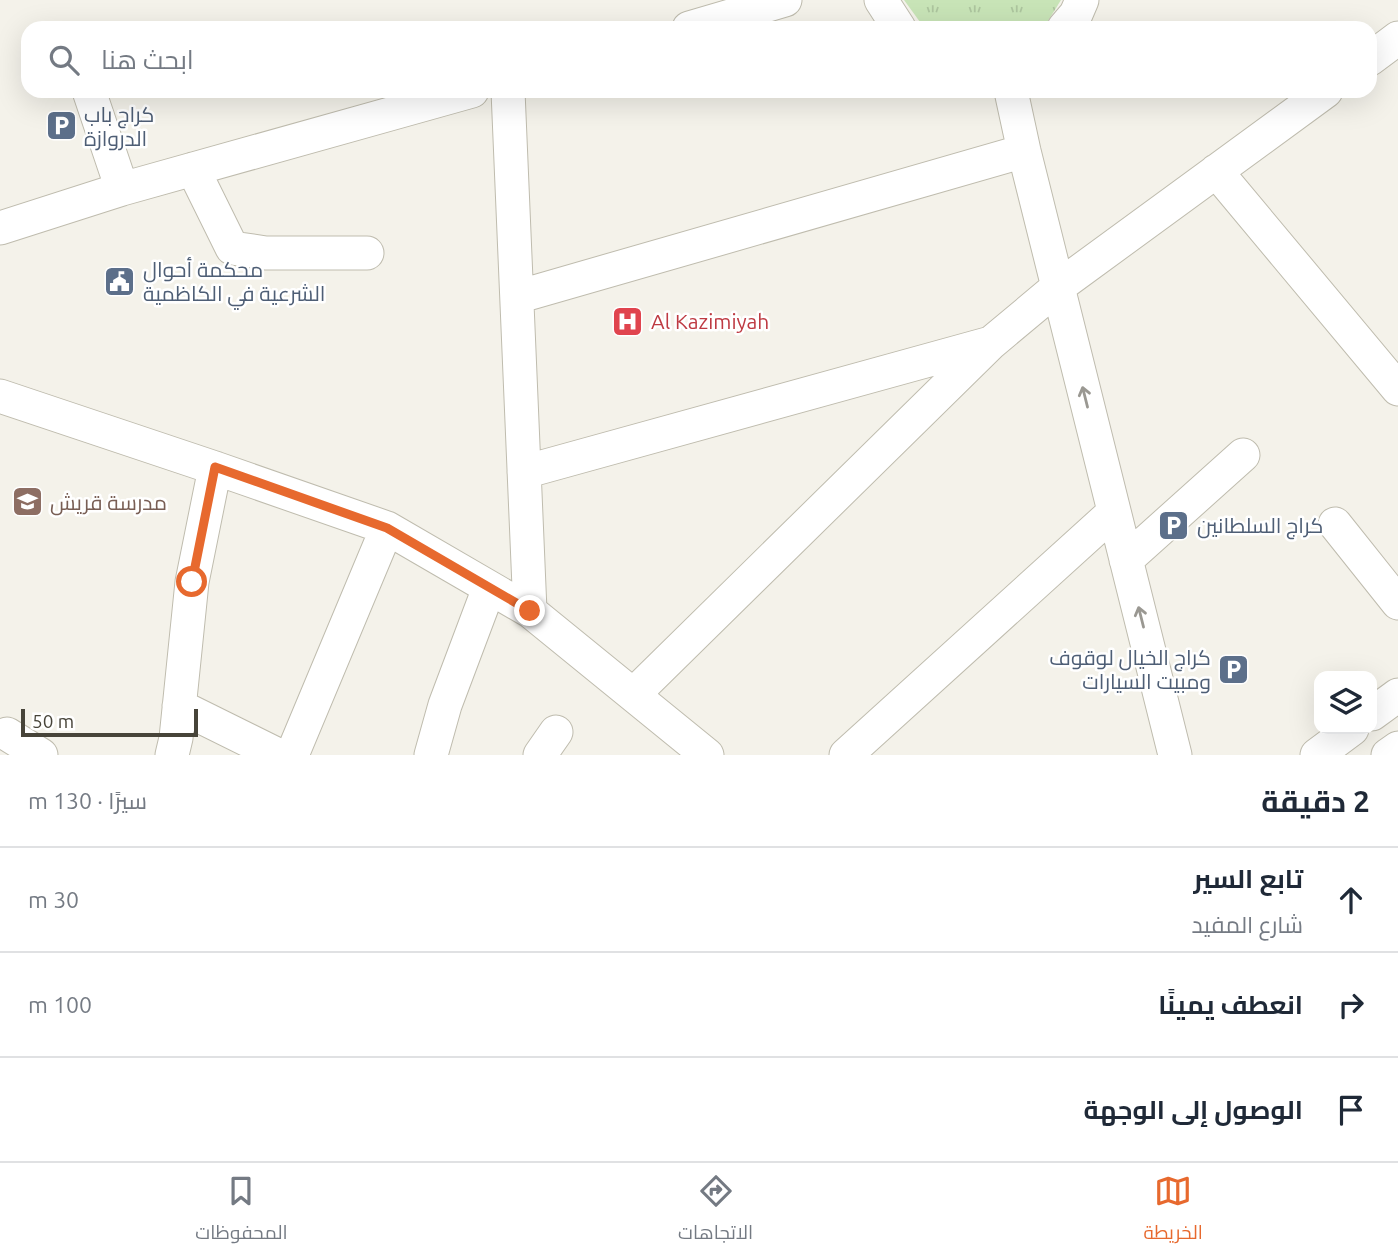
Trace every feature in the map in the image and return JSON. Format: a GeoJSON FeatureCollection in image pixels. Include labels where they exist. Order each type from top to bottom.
{"type":"FeatureCollection","features":[{"type":"Feature","properties":{"kind":"street"},"geometry":{"type":"LineString","coordinates":[[713,21],[785,0]]}},
{"type":"Feature","properties":{"kind":"street"},"geometry":{"type":"LineString","coordinates":[[881,0],[894,21]]}},
{"type":"Feature","properties":{"kind":"street"},"geometry":{"type":"LineString","coordinates":[[1070,21],[1082,0]]}},
{"type":"Feature","properties":{"kind":"street"},"geometry":{"type":"LineString","coordinates":[[1377,54],[1398,38]]}},
{"type":"Feature","properties":{"kind":"street"},"geometry":{"type":"LineString","coordinates":[[91,98],[122,189]]}},
{"type":"Feature","properties":{"kind":"street"},"geometry":{"type":"LineString","coordinates":[[0,228],[122,189],[447,98]]}},
{"type":"Feature","properties":{"kind":"street"},"geometry":{"type":"LineString","coordinates":[[508,98],[530,611]]}},
{"type":"Feature","properties":{"kind":"street"},"geometry":{"type":"LineString","coordinates":[[1013,98],[1172,749]]}},
{"type":"Feature","properties":{"kind":"street"},"geometry":{"type":"LineString","coordinates":[[634,694],[991,343],[1058,287],[1316,98]]}},
{"type":"Feature","properties":{"kind":"street"},"geometry":{"type":"LineString","coordinates":[[517,298],[1024,151]]}},
{"type":"Feature","properties":{"kind":"street"},"geometry":{"type":"LineString","coordinates":[[193,169],[232,248],[266,253],[367,253]]}},
{"type":"Feature","properties":{"kind":"street"},"geometry":{"type":"LineString","coordinates":[[1216,171],[1398,389]]}},
{"type":"Feature","properties":{"kind":"street"},"geometry":{"type":"LineString","coordinates":[[524,472],[991,343]]}},
{"type":"Feature","properties":{"kind":"street"},"geometry":{"type":"LineString","coordinates":[[0,396],[215,467],[387,528],[530,611],[707,755]]}},
{"type":"Feature","properties":{"kind":"street"},"geometry":{"type":"LineString","coordinates":[[1126,560],[1243,455]]}},
{"type":"Feature","properties":{"kind":"street"},"geometry":{"type":"LineString","coordinates":[[172,755],[192,582],[215,467]]}},
{"type":"Feature","properties":{"kind":"street"},"geometry":{"type":"LineString","coordinates":[[846,755],[1114,512]]}},
{"type":"Feature","properties":{"kind":"street"},"geometry":{"type":"LineString","coordinates":[[1335,524],[1398,603]]}},
{"type":"Feature","properties":{"kind":"street"},"geometry":{"type":"LineString","coordinates":[[292,755],[387,528]]}},
{"type":"Feature","properties":{"kind":"street"},"geometry":{"type":"LineString","coordinates":[[430,755],[445,705],[489,588]]}},
{"type":"Feature","properties":{"kind":"street"},"geometry":{"type":"LineString","coordinates":[[1377,710],[1398,695]]}},
{"type":"Feature","properties":{"kind":"street"},"geometry":{"type":"LineString","coordinates":[[179,706],[278,755]]}},
{"type":"Feature","properties":{"kind":"street"},"geometry":{"type":"LineString","coordinates":[[8,734],[41,755]]}},
{"type":"Feature","properties":{"kind":"street"},"geometry":{"type":"LineString","coordinates":[[1317,755],[1345,734]]}},
{"type":"Feature","properties":{"kind":"street"},"geometry":{"type":"LineString","coordinates":[[1388,755],[1398,748]]}},
{"type":"Feature","properties":{"kind":"green space"},"geometry":{"type":"Polygon","coordinates":[[[904,0],[1061,0],[1048,21],[919,21],[904,0]]]}},
{"type":"Feature","properties":{"kind":"place","name":"كراج باب الدروازة"},"geometry":{"type":"Point","coordinates":[61,126]}},
{"type":"Feature","properties":{"kind":"place","name":"محكمة أحوال الشرعية في الكاظمية"},"geometry":{"type":"Point","coordinates":[120,281]}},
{"type":"Feature","properties":{"kind":"place","name":"Al Kazimiyah"},"geometry":{"type":"Point","coordinates":[628,321]}},
{"type":"Feature","properties":{"kind":"place","name":"مدرسة قريش"},"geometry":{"type":"Point","coordinates":[27,502]}},
{"type":"Feature","properties":{"kind":"place","name":"كراج السلطانين"},"geometry":{"type":"Point","coordinates":[1174,525]}},
{"type":"Feature","properties":{"kind":"place","name":"كراج الخيال لوقوف ومبيت السيارات"},"geometry":{"type":"Point","coordinates":[1234,669]}},
{"type":"Feature","properties":{"kind":"route"},"geometry":{"type":"LineString","coordinates":[[192,582],[215,467],[387,528],[530,611]]}}]}
